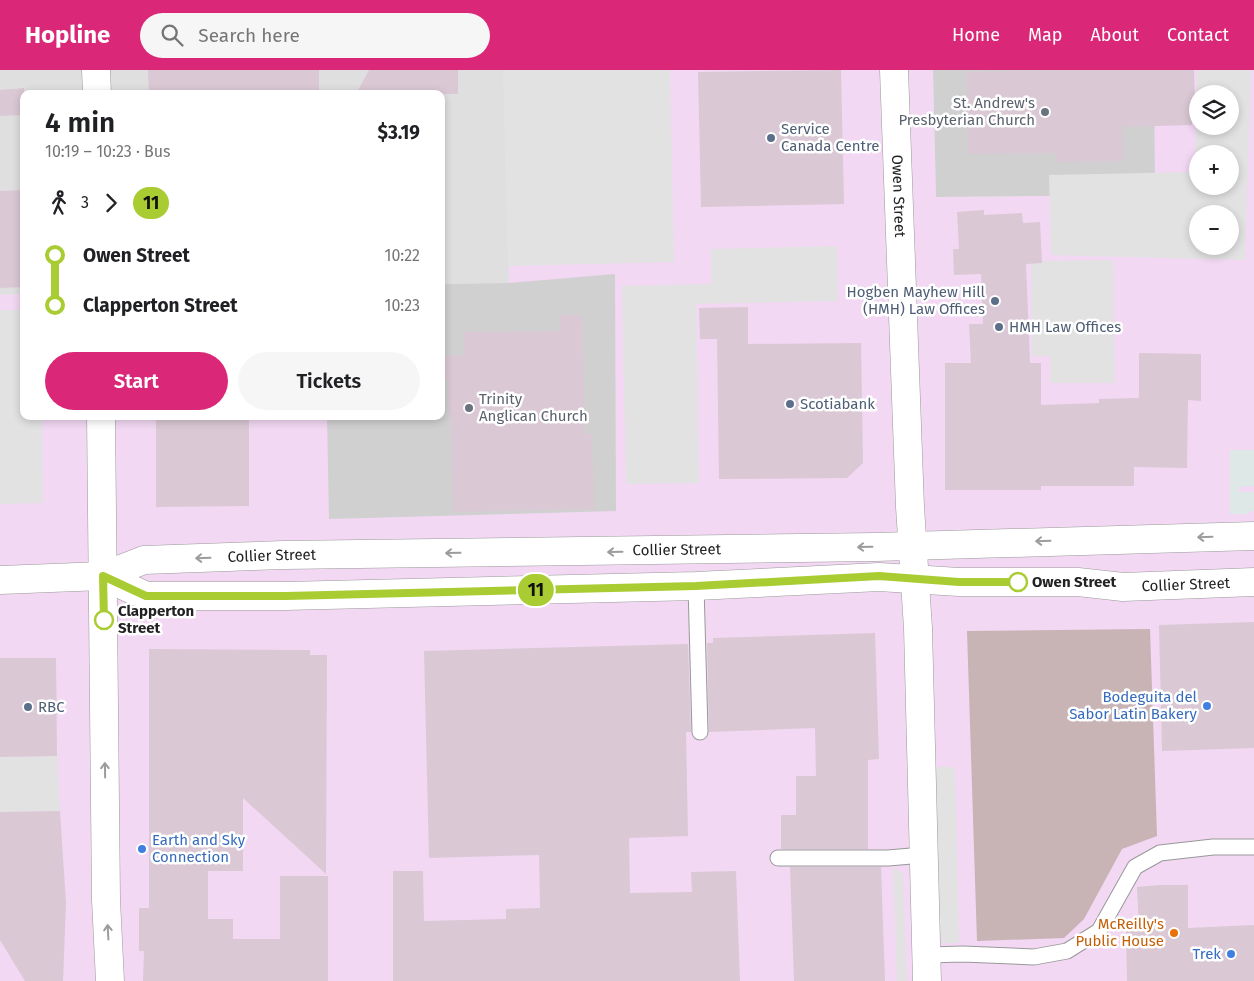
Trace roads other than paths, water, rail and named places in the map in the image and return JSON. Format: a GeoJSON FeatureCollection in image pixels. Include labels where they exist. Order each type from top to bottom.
{"type":"FeatureCollection","features":[{"type":"Feature","properties":{"kind":"street"},"geometry":{"type":"LineString","coordinates":[[96,70],[97,90]]}},
{"type":"Feature","properties":{"kind":"street","name":"Owen Street"},"geometry":{"type":"LineString","coordinates":[[894,70],[910,507],[916,578],[927,968]]}},
{"type":"Feature","properties":{"kind":"street"},"geometry":{"type":"LineString","coordinates":[[101,420],[106,900],[110,981]]}},
{"type":"Feature","properties":{"kind":"street","name":"Collier Street"},"geometry":{"type":"LineString","coordinates":[[0,580],[103,576],[144,560],[284,555],[663,551],[1254,536]]}},
{"type":"Feature","properties":{"kind":"street","name":"Collier Street"},"geometry":{"type":"LineString","coordinates":[[103,576],[146,596],[286,596],[696,586],[879,576],[959,582],[1078,582],[1123,587],[1254,582]]}},
{"type":"Feature","properties":{"kind":"lane"},"geometry":{"type":"LineString","coordinates":[[696,586],[700,732]]}},
{"type":"Feature","properties":{"kind":"lane"},"geometry":{"type":"LineString","coordinates":[[927,968],[963,954],[1034,957],[1067,951],[1099,931],[1135,867],[1160,853],[1213,847],[1254,847]]}},
{"type":"Feature","properties":{"kind":"lane"},"geometry":{"type":"LineString","coordinates":[[778,858],[888,858],[923,855]]}},
{"type":"Feature","properties":{"kind":"place","name":"St. Andrew's Presbyterian Church"},"geometry":{"type":"Point","coordinates":[1045,112]}},
{"type":"Feature","properties":{"kind":"place","name":"Service Canada Centre"},"geometry":{"type":"Point","coordinates":[771,138]}},
{"type":"Feature","properties":{"kind":"place","name":"Hogben Mayhew Hill (HMH) Law Offices"},"geometry":{"type":"Point","coordinates":[995,301]}},
{"type":"Feature","properties":{"kind":"place","name":"HMH Law Offices"},"geometry":{"type":"Point","coordinates":[999,327]}},
{"type":"Feature","properties":{"kind":"place","name":"Scotiabank"},"geometry":{"type":"Point","coordinates":[790,404]}},
{"type":"Feature","properties":{"kind":"place","name":"Trinity Anglican Church"},"geometry":{"type":"Point","coordinates":[469,408]}},
{"type":"Feature","properties":{"kind":"place","name":"Owen Street"},"geometry":{"type":"Point","coordinates":[1018,582]}},
{"type":"Feature","properties":{"kind":"place","name":"Clapperton Street"},"geometry":{"type":"Point","coordinates":[104,620]}},
{"type":"Feature","properties":{"kind":"place","name":"Bodeguita del Sabor Latin Bakery"},"geometry":{"type":"Point","coordinates":[1207,706]}},
{"type":"Feature","properties":{"kind":"place","name":"RBC"},"geometry":{"type":"Point","coordinates":[28,707]}},
{"type":"Feature","properties":{"kind":"place","name":"Earth and Sky Connection"},"geometry":{"type":"Point","coordinates":[142,849]}},
{"type":"Feature","properties":{"kind":"place","name":"McReilly's Public House"},"geometry":{"type":"Point","coordinates":[1174,933]}},
{"type":"Feature","properties":{"kind":"place","name":"Trek"},"geometry":{"type":"Point","coordinates":[1231,954]}}]}
